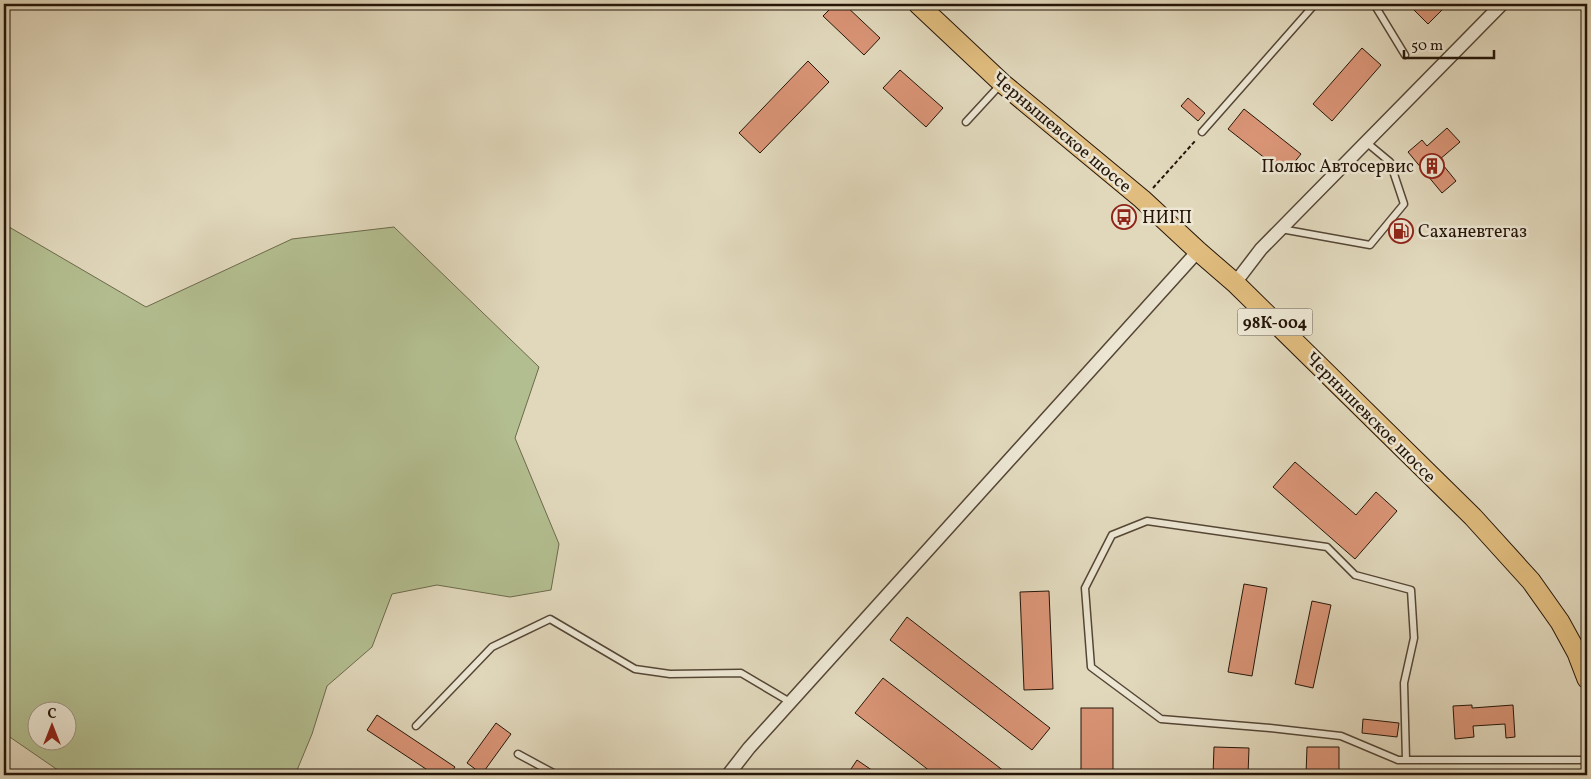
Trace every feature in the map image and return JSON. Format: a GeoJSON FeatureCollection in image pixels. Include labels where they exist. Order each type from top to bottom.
{"type":"FeatureCollection","features":[{"type":"Feature","properties":{"kind":"main road","name":"Чернышевское шоссе"},"geometry":{"type":"LineString","coordinates":[[918,4],[1002,83],[1142,199],[1236,283],[1473,517],[1531,581],[1560,622],[1577,653],[1587,677]]}},
{"type":"Feature","properties":{"kind":"street"},"geometry":{"type":"LineString","coordinates":[[1236,283],[1261,249],[1502,4]]}},
{"type":"Feature","properties":{"kind":"street"},"geometry":{"type":"LineString","coordinates":[[728,775],[790,702],[1198,251]]}},
{"type":"Feature","properties":{"kind":"lane"},"geometry":{"type":"LineString","coordinates":[[1202,132],[1315,4]]}},
{"type":"Feature","properties":{"kind":"lane"},"geometry":{"type":"LineString","coordinates":[[1374,4],[1405,55]]}},
{"type":"Feature","properties":{"kind":"lane"},"geometry":{"type":"LineString","coordinates":[[966,122],[1002,83]]}},
{"type":"Feature","properties":{"kind":"lane"},"geometry":{"type":"LineString","coordinates":[[1281,230],[1370,245],[1404,204],[1390,162],[1366,142]]}},
{"type":"Feature","properties":{"kind":"lane"},"geometry":{"type":"LineString","coordinates":[[1406,760],[1404,683],[1414,638],[1411,590],[1355,575],[1327,547],[1147,521],[1112,535],[1085,588],[1091,667],[1161,720],[1270,728],[1341,736],[1398,760],[1406,760],[1587,760]]}},
{"type":"Feature","properties":{"kind":"lane"},"geometry":{"type":"LineString","coordinates":[[416,726],[492,646],[550,618],[634,669],[670,674],[741,673],[790,702]]}},
{"type":"Feature","properties":{"kind":"lane"},"geometry":{"type":"LineString","coordinates":[[518,754],[556,775]]}},
{"type":"Feature","properties":{"kind":"path"},"geometry":{"type":"LineString","coordinates":[[1164,177],[1192,146]]}},
{"type":"Feature","properties":{"kind":"green space"},"geometry":{"type":"Polygon","coordinates":[[[4,224],[146,307],[292,239],[394,227],[539,367],[515,438],[559,544],[551,590],[510,597],[437,585],[392,594],[372,647],[327,686],[312,734],[295,775],[65,775],[32,752],[78,752],[78,702],[28,702],[28,750],[4,733],[4,224]]]}},
{"type":"Feature","properties":{"kind":"building"},"geometry":{"type":"Polygon","coordinates":[[[835,4],[844,4],[880,38],[864,55],[823,16],[835,4]]]}},
{"type":"Feature","properties":{"kind":"building"},"geometry":{"type":"Polygon","coordinates":[[[1408,4],[1448,4],[1428,24],[1408,4]]]}},
{"type":"Feature","properties":{"kind":"building"},"geometry":{"type":"Polygon","coordinates":[[[1362,48],[1381,65],[1332,121],[1313,104],[1362,48]]]}},
{"type":"Feature","properties":{"kind":"building"},"geometry":{"type":"Polygon","coordinates":[[[808,61],[829,82],[760,153],[739,133],[808,61]]]}},
{"type":"Feature","properties":{"kind":"building"},"geometry":{"type":"Polygon","coordinates":[[[900,70],[943,108],[926,127],[883,88],[900,70]]]}},
{"type":"Feature","properties":{"kind":"building"},"geometry":{"type":"Polygon","coordinates":[[[1188,98],[1205,113],[1198,121],[1181,106],[1188,98]]]}},
{"type":"Feature","properties":{"kind":"building"},"geometry":{"type":"Polygon","coordinates":[[[1244,109],[1301,154],[1285,174],[1228,129],[1244,109]]]}},
{"type":"Feature","properties":{"kind":"building","name":"Полюс Автосервис"},"geometry":{"type":"Polygon","coordinates":[[[1447,128],[1460,142],[1439,160],[1456,181],[1442,193],[1408,152],[1422,140],[1427,146],[1447,128]]]}},
{"type":"Feature","properties":{"kind":"building"},"geometry":{"type":"Polygon","coordinates":[[[1295,462],[1356,515],[1376,492],[1397,511],[1355,559],[1273,487],[1295,462]]]}},
{"type":"Feature","properties":{"kind":"building"},"geometry":{"type":"Polygon","coordinates":[[[1244,584],[1267,588],[1252,676],[1228,672],[1244,584]]]}},
{"type":"Feature","properties":{"kind":"building"},"geometry":{"type":"Polygon","coordinates":[[[1049,591],[1053,689],[1024,690],[1020,592],[1049,591]]]}},
{"type":"Feature","properties":{"kind":"building"},"geometry":{"type":"Polygon","coordinates":[[[1312,601],[1331,605],[1313,688],[1295,684],[1312,601]]]}},
{"type":"Feature","properties":{"kind":"building"},"geometry":{"type":"Polygon","coordinates":[[[907,617],[1050,728],[1032,750],[890,640],[907,617]]]}},
{"type":"Feature","properties":{"kind":"building"},"geometry":{"type":"Polygon","coordinates":[[[883,678],[1009,775],[935,775],[855,713],[883,678]]]}},
{"type":"Feature","properties":{"kind":"building"},"geometry":{"type":"Polygon","coordinates":[[[1472,705],[1472,708],[1513,705],[1515,737],[1506,738],[1505,724],[1473,726],[1474,737],[1455,739],[1453,706],[1472,705]]]}},
{"type":"Feature","properties":{"kind":"building"},"geometry":{"type":"Polygon","coordinates":[[[1081,708],[1113,708],[1113,775],[1081,775],[1081,708]]]}},
{"type":"Feature","properties":{"kind":"building"},"geometry":{"type":"Polygon","coordinates":[[[377,715],[455,767],[449,775],[435,775],[367,730],[377,715]]]}},
{"type":"Feature","properties":{"kind":"building"},"geometry":{"type":"Polygon","coordinates":[[[1363,719],[1399,723],[1397,737],[1362,733],[1363,719]]]}},
{"type":"Feature","properties":{"kind":"building"},"geometry":{"type":"Polygon","coordinates":[[[496,723],[511,734],[482,774],[467,763],[496,723]]]}},
{"type":"Feature","properties":{"kind":"building"},"geometry":{"type":"Polygon","coordinates":[[[1214,747],[1249,748],[1248,775],[1213,775],[1214,747]]]}},
{"type":"Feature","properties":{"kind":"building"},"geometry":{"type":"Polygon","coordinates":[[[1307,747],[1339,747],[1339,775],[1306,775],[1307,747]]]}},
{"type":"Feature","properties":{"kind":"building"},"geometry":{"type":"Polygon","coordinates":[[[857,760],[879,775],[847,775],[857,760]]]}},
{"type":"Feature","properties":{"kind":"place","name":"Полюс Автосервис"},"geometry":{"type":"Point","coordinates":[1432,166]}},
{"type":"Feature","properties":{"kind":"place","name":"НИГП"},"geometry":{"type":"Point","coordinates":[1124,217]}},
{"type":"Feature","properties":{"kind":"place","name":"Саханевтегаз"},"geometry":{"type":"Point","coordinates":[1401,231]}}]}
